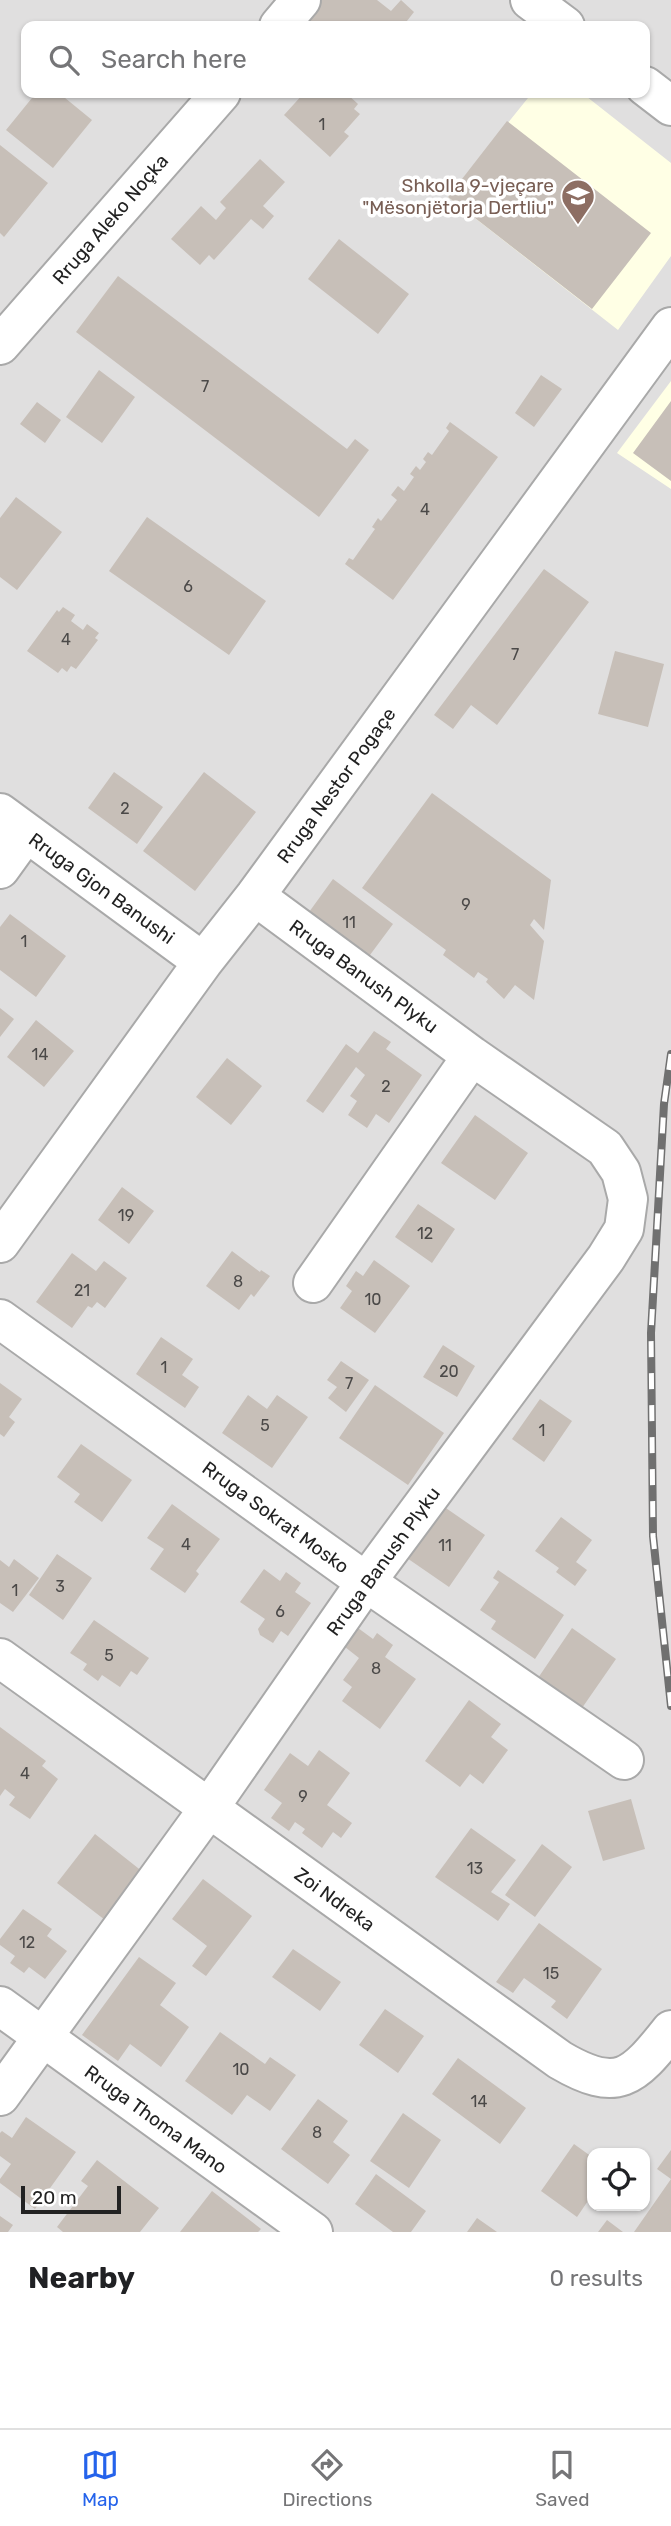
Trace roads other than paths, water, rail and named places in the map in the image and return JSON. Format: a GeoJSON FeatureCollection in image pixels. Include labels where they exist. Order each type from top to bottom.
{"type":"FeatureCollection","features":[{"type":"Feature","properties":{"kind":"street"},"geometry":{"type":"LineString","coordinates":[[283,21],[302,0]]}},
{"type":"Feature","properties":{"kind":"street"},"geometry":{"type":"LineString","coordinates":[[530,0],[558,21]]}},
{"type":"Feature","properties":{"kind":"street"},"geometry":{"type":"LineString","coordinates":[[650,90],[671,106]]}},
{"type":"Feature","properties":{"kind":"street","name":"Rruga Aleko Noçka"},"geometry":{"type":"LineString","coordinates":[[0,345],[216,98]]}},
{"type":"Feature","properties":{"kind":"street","name":"Rruga Nestor Pogaçe"},"geometry":{"type":"LineString","coordinates":[[1,1241],[671,327]]}},
{"type":"Feature","properties":{"kind":"street"},"geometry":{"type":"LineString","coordinates":[[0,869],[13,823]]}},
{"type":"Feature","properties":{"kind":"street","name":"Rruga Gjon Banushi"},"geometry":{"type":"LineString","coordinates":[[13,823],[203,962]]}},
{"type":"Feature","properties":{"kind":"street","name":"Rruga Banush Plyku"},"geometry":{"type":"LineString","coordinates":[[0,2096],[209,1808],[366,1582],[606,1258],[624,1229],[628,1199],[621,1172],[605,1148],[472,1056],[255,896]]}},
{"type":"Feature","properties":{"kind":"street"},"geometry":{"type":"LineString","coordinates":[[313,1283],[472,1056]]}},
{"type":"Feature","properties":{"kind":"street","name":"Rruga Sokrat Mosko"},"geometry":{"type":"LineString","coordinates":[[0,1319],[366,1582],[624,1760]]}},
{"type":"Feature","properties":{"kind":"street","name":"Zoi Ndreka"},"geometry":{"type":"LineString","coordinates":[[0,1658],[561,2060],[585,2074],[610,2080],[629,2074],[646,2060],[671,2030]]}},
{"type":"Feature","properties":{"kind":"street","name":"Rruga Thoma Mano"},"geometry":{"type":"LineString","coordinates":[[0,2007],[302,2229]]}},
{"type":"Feature","properties":{"kind":"railway"},"geometry":{"type":"LineString","coordinates":[[671,1054],[664,1104],[651,1333],[653,1536],[671,1706]]}},
{"type":"Feature","properties":{"kind":"place","name":"Shkolla 9-vjeçare \"Mësonjëtorja Dertliu\""},"geometry":{"type":"Point","coordinates":[578,226]}}]}
